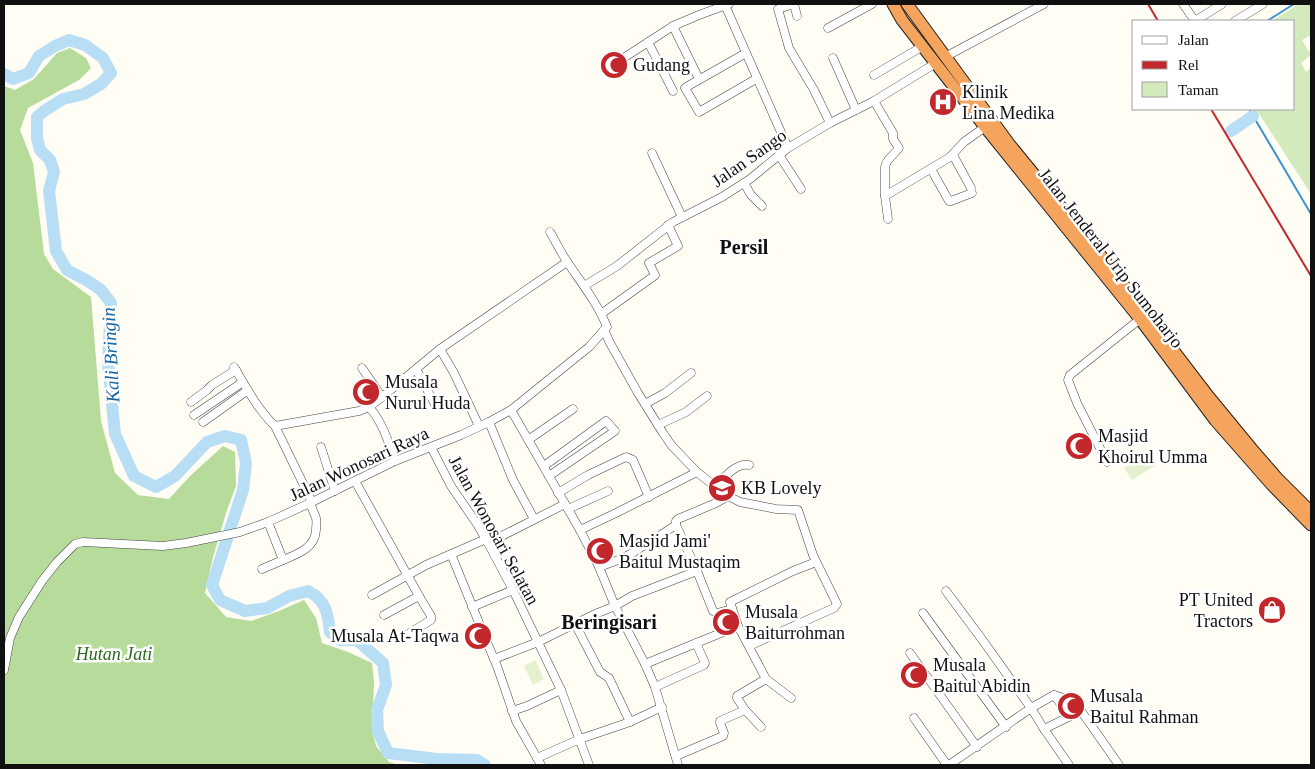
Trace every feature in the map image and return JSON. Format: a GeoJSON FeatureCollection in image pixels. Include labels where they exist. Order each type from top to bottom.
{"type":"FeatureCollection","features":[{"type":"Feature","properties":{"kind":"highway","name":"Jalan Jenderal Urip Sumoharjo"},"geometry":{"type":"LineString","coordinates":[[893,4],[902,20],[923,46],[941,60],[1102,257],[1209,397],[1257,455],[1311,512]]}},
{"type":"Feature","properties":{"kind":"highway","name":"Jalan Jenderal Urip Sumoharjo"},"geometry":{"type":"LineString","coordinates":[[907,4],[984,127],[1140,319],[1224,430],[1272,485],[1311,525]]}},
{"type":"Feature","properties":{"kind":"street"},"geometry":{"type":"LineString","coordinates":[[622,59],[673,26],[727,4],[756,79],[788,148]]}},
{"type":"Feature","properties":{"kind":"street"},"geometry":{"type":"LineString","coordinates":[[797,16],[794,4],[778,9],[789,48],[814,90],[830,123]]}},
{"type":"Feature","properties":{"kind":"street"},"geometry":{"type":"LineString","coordinates":[[828,28],[872,4]]}},
{"type":"Feature","properties":{"kind":"street","name":"Jalan Sango"},"geometry":{"type":"LineString","coordinates":[[584,286],[618,266],[668,225],[722,197],[744,183],[788,148],[830,123],[874,101],[941,60],[1044,4]]}},
{"type":"Feature","properties":{"kind":"street"},"geometry":{"type":"LineString","coordinates":[[1183,4],[1194,20]]}},
{"type":"Feature","properties":{"kind":"street"},"geometry":{"type":"LineString","coordinates":[[1197,20],[1222,4]]}},
{"type":"Feature","properties":{"kind":"street"},"geometry":{"type":"LineString","coordinates":[[1237,20],[1263,4]]}},
{"type":"Feature","properties":{"kind":"street"},"geometry":{"type":"LineString","coordinates":[[673,26],[699,80]]}},
{"type":"Feature","properties":{"kind":"street"},"geometry":{"type":"LineString","coordinates":[[648,42],[673,91]]}},
{"type":"Feature","properties":{"kind":"street"},"geometry":{"type":"LineString","coordinates":[[874,75],[923,46]]}},
{"type":"Feature","properties":{"kind":"street"},"geometry":{"type":"LineString","coordinates":[[746,53],[686,88],[698,112],[756,79]]}},
{"type":"Feature","properties":{"kind":"street"},"geometry":{"type":"LineString","coordinates":[[833,58],[856,110]]}},
{"type":"Feature","properties":{"kind":"street"},"geometry":{"type":"LineString","coordinates":[[874,101],[893,133],[893,138],[899,148],[886,163],[885,196],[888,219]]}},
{"type":"Feature","properties":{"kind":"street"},"geometry":{"type":"LineString","coordinates":[[885,196],[953,155],[964,142],[984,127]]}},
{"type":"Feature","properties":{"kind":"street"},"geometry":{"type":"LineString","coordinates":[[652,152],[682,217]]}},
{"type":"Feature","properties":{"kind":"street"},"geometry":{"type":"LineString","coordinates":[[779,155],[801,189]]}},
{"type":"Feature","properties":{"kind":"street"},"geometry":{"type":"LineString","coordinates":[[931,168],[949,201],[972,190],[953,155]]}},
{"type":"Feature","properties":{"kind":"street"},"geometry":{"type":"LineString","coordinates":[[744,183],[750,195],[762,206]]}},
{"type":"Feature","properties":{"kind":"street"},"geometry":{"type":"LineString","coordinates":[[601,314],[654,276],[649,263],[678,246],[668,225]]}},
{"type":"Feature","properties":{"kind":"street"},"geometry":{"type":"LineString","coordinates":[[550,232],[601,314],[610,342],[645,404],[672,446],[697,472],[728,496],[747,504],[776,509],[798,510],[816,562],[837,604],[834,608],[749,646]]}},
{"type":"Feature","properties":{"kind":"street"},"geometry":{"type":"LineString","coordinates":[[275,426],[350,413],[369,407],[440,348],[567,262]]}},
{"type":"Feature","properties":{"kind":"street"},"geometry":{"type":"LineString","coordinates":[[1107,462],[1077,403],[1068,380],[1070,375],[1140,319]]}},
{"type":"Feature","properties":{"kind":"street","name":"Jalan Wonosari Raya"},"geometry":{"type":"LineString","coordinates":[[4,670],[10,638],[19,617],[52,568],[75,544],[83,542],[163,546],[240,532],[268,522],[395,461],[489,422],[511,410],[589,347],[606,329]]}},
{"type":"Feature","properties":{"kind":"street"},"geometry":{"type":"LineString","coordinates":[[440,348],[479,426]]}},
{"type":"Feature","properties":{"kind":"street"},"geometry":{"type":"LineString","coordinates":[[191,402],[235,368],[248,390],[275,426],[311,503],[316,519],[316,537],[313,542],[305,549],[262,569]]}},
{"type":"Feature","properties":{"kind":"street"},"geometry":{"type":"LineString","coordinates":[[362,368],[382,397]]}},
{"type":"Feature","properties":{"kind":"street"},"geometry":{"type":"LineString","coordinates":[[416,369],[436,406]]}},
{"type":"Feature","properties":{"kind":"street"},"geometry":{"type":"LineString","coordinates":[[645,404],[665,393],[691,373]]}},
{"type":"Feature","properties":{"kind":"street"},"geometry":{"type":"LineString","coordinates":[[194,415],[243,382]]}},
{"type":"Feature","properties":{"kind":"street"},"geometry":{"type":"LineString","coordinates":[[204,422],[248,390]]}},
{"type":"Feature","properties":{"kind":"street"},"geometry":{"type":"LineString","coordinates":[[200,396],[208,406]]}},
{"type":"Feature","properties":{"kind":"street"},"geometry":{"type":"LineString","coordinates":[[658,425],[686,412],[707,396]]}},
{"type":"Feature","properties":{"kind":"street"},"geometry":{"type":"LineString","coordinates":[[369,407],[380,424],[395,461]]}},
{"type":"Feature","properties":{"kind":"street"},"geometry":{"type":"LineString","coordinates":[[528,440],[573,409]]}},
{"type":"Feature","properties":{"kind":"street"},"geometry":{"type":"LineString","coordinates":[[511,410],[580,530],[645,664],[662,708],[678,765]]}},
{"type":"Feature","properties":{"kind":"street"},"geometry":{"type":"LineString","coordinates":[[544,466],[606,420],[614,430],[614,432],[549,476]]}},
{"type":"Feature","properties":{"kind":"street"},"geometry":{"type":"LineString","coordinates":[[489,422],[513,480],[534,519]]}},
{"type":"Feature","properties":{"kind":"street"},"geometry":{"type":"LineString","coordinates":[[321,447],[335,491]]}},
{"type":"Feature","properties":{"kind":"street","name":"Jalan Wonosari Selatan"},"geometry":{"type":"LineString","coordinates":[[431,447],[451,486],[477,524],[513,590],[561,690],[588,765]]}},
{"type":"Feature","properties":{"kind":"street"},"geometry":{"type":"LineString","coordinates":[[558,493],[626,456],[633,460],[649,496]]}},
{"type":"Feature","properties":{"kind":"street"},"geometry":{"type":"LineString","coordinates":[[715,487],[734,468],[744,464],[749,465]]}},
{"type":"Feature","properties":{"kind":"street"},"geometry":{"type":"LineString","coordinates":[[580,530],[697,472]]}},
{"type":"Feature","properties":{"kind":"street"},"geometry":{"type":"LineString","coordinates":[[355,481],[432,618],[405,636]]}},
{"type":"Feature","properties":{"kind":"street"},"geometry":{"type":"LineString","coordinates":[[372,595],[426,565],[487,541],[534,519],[608,491]]}},
{"type":"Feature","properties":{"kind":"street"},"geometry":{"type":"LineString","coordinates":[[728,496],[678,519],[676,526],[697,571],[713,612],[717,613],[732,608]]}},
{"type":"Feature","properties":{"kind":"street"},"geometry":{"type":"LineString","coordinates":[[268,522],[283,560]]}},
{"type":"Feature","properties":{"kind":"street"},"geometry":{"type":"LineString","coordinates":[[599,567],[634,552],[676,526]]}},
{"type":"Feature","properties":{"kind":"street"},"geometry":{"type":"LineString","coordinates":[[451,554],[498,666],[516,721],[539,762],[580,739],[630,722],[662,708]]}},
{"type":"Feature","properties":{"kind":"street"},"geometry":{"type":"LineString","coordinates":[[790,698],[766,679],[738,626],[730,602],[816,562]]}},
{"type":"Feature","properties":{"kind":"street"},"geometry":{"type":"LineString","coordinates":[[494,659],[538,642],[616,606],[632,596],[697,571]]}},
{"type":"Feature","properties":{"kind":"street"},"geometry":{"type":"LineString","coordinates":[[472,607],[513,590]]}},
{"type":"Feature","properties":{"kind":"street"},"geometry":{"type":"LineString","coordinates":[[946,591],[1031,708],[1069,765]]}},
{"type":"Feature","properties":{"kind":"street"},"geometry":{"type":"LineString","coordinates":[[384,615],[419,596]]}},
{"type":"Feature","properties":{"kind":"street"},"geometry":{"type":"LineString","coordinates":[[923,613],[1006,726]]}},
{"type":"Feature","properties":{"kind":"street"},"geometry":{"type":"LineString","coordinates":[[575,624],[600,672],[609,678],[630,722]]}},
{"type":"Feature","properties":{"kind":"street"},"geometry":{"type":"LineString","coordinates":[[645,664],[738,626]]}},
{"type":"Feature","properties":{"kind":"street"},"geometry":{"type":"LineString","coordinates":[[655,687],[704,665],[705,663],[696,643]]}},
{"type":"Feature","properties":{"kind":"street"},"geometry":{"type":"LineString","coordinates":[[910,653],[977,747]]}},
{"type":"Feature","properties":{"kind":"street"},"geometry":{"type":"LineString","coordinates":[[761,727],[745,710],[737,696],[766,679]]}},
{"type":"Feature","properties":{"kind":"street"},"geometry":{"type":"LineString","coordinates":[[512,711],[528,706],[561,690]]}},
{"type":"Feature","properties":{"kind":"street"},"geometry":{"type":"LineString","coordinates":[[1054,695],[1070,716]]}},
{"type":"Feature","properties":{"kind":"street"},"geometry":{"type":"LineString","coordinates":[[914,718],[948,765],[977,747],[1031,708],[1054,695],[1067,699],[1072,698],[1120,765]]}},
{"type":"Feature","properties":{"kind":"street"},"geometry":{"type":"LineString","coordinates":[[676,756],[722,736],[724,733],[720,721],[745,710]]}},
{"type":"Feature","properties":{"kind":"street"},"geometry":{"type":"LineString","coordinates":[[1044,729],[1081,711]]}},
{"type":"Feature","properties":{"kind":"green space"},"geometry":{"type":"Polygon","coordinates":[[[1299,4],[1311,4],[1311,35],[1302,40],[1311,55],[1301,63],[1306,72],[1311,68],[1311,194],[1257,110],[1295,110],[1295,20],[1274,20],[1299,4]]]}},
{"type":"Feature","properties":{"kind":"green space","name":"Hutan Jati"},"geometry":{"type":"Polygon","coordinates":[[[70,48],[86,58],[91,68],[79,80],[28,108],[20,130],[33,163],[44,254],[53,269],[91,297],[101,421],[115,473],[138,495],[169,499],[190,476],[223,446],[235,452],[236,486],[213,557],[205,593],[226,617],[251,621],[304,600],[316,618],[322,643],[372,663],[374,683],[372,729],[376,746],[389,762],[399,765],[4,765],[4,86],[15,90],[34,79],[57,53],[70,48]]]}},
{"type":"Feature","properties":{"kind":"green space"},"geometry":{"type":"Polygon","coordinates":[[[1148,453],[1156,465],[1132,480],[1124,468],[1148,453]]]}},
{"type":"Feature","properties":{"kind":"green space"},"geometry":{"type":"Polygon","coordinates":[[[535,660],[544,679],[533,685],[524,666],[535,660]]]}},
{"type":"Feature","properties":{"kind":"waterway"},"geometry":{"type":"LineString","coordinates":[[1269,20],[1294,4]]}},
{"type":"Feature","properties":{"kind":"waterway","name":"Kali Bringin"},"geometry":{"type":"LineString","coordinates":[[4,74],[13,79],[29,73],[39,56],[69,40],[85,45],[103,58],[111,73],[101,84],[84,94],[63,99],[37,117],[37,138],[40,150],[50,160],[54,172],[49,191],[56,251],[67,270],[101,290],[111,303],[108,363],[115,434],[134,476],[156,487],[175,476],[207,442],[225,436],[241,440],[246,463],[243,490],[212,585],[220,600],[245,611],[267,608],[289,596],[308,591],[319,599],[325,608],[330,632],[340,640],[357,640],[383,663],[386,685],[377,710],[378,731],[388,753],[437,759],[477,760],[485,765]]}},
{"type":"Feature","properties":{"kind":"waterway"},"geometry":{"type":"LineString","coordinates":[[1250,110],[1311,214]]}},
{"type":"Feature","properties":{"kind":"waterway"},"geometry":{"type":"LineString","coordinates":[[1231,131],[1253,116]]}},
{"type":"Feature","properties":{"kind":"railway"},"geometry":{"type":"LineString","coordinates":[[1148,4],[1157,20]]}},
{"type":"Feature","properties":{"kind":"railway"},"geometry":{"type":"LineString","coordinates":[[1212,110],[1311,276]]}},
{"type":"Feature","properties":{"kind":"place","name":"Gudang"},"geometry":{"type":"Point","coordinates":[614,65]}},
{"type":"Feature","properties":{"kind":"place","name":"Klinik Lina Medika"},"geometry":{"type":"Point","coordinates":[943,102]}},
{"type":"Feature","properties":{"kind":"place","name":"Musala Nurul Huda"},"geometry":{"type":"Point","coordinates":[366,392]}},
{"type":"Feature","properties":{"kind":"place","name":"Masjid Khoirul Umma"},"geometry":{"type":"Point","coordinates":[1079,446]}},
{"type":"Feature","properties":{"kind":"place","name":"KB Lovely"},"geometry":{"type":"Point","coordinates":[722,488]}},
{"type":"Feature","properties":{"kind":"place","name":"Masjid Jami' Baitul Mustaqim"},"geometry":{"type":"Point","coordinates":[600,551]}},
{"type":"Feature","properties":{"kind":"place","name":"PT United Tractors"},"geometry":{"type":"Point","coordinates":[1272,610]}},
{"type":"Feature","properties":{"kind":"place","name":"Musala Baiturrohman"},"geometry":{"type":"Point","coordinates":[726,622]}},
{"type":"Feature","properties":{"kind":"place","name":"Musala At-Taqwa"},"geometry":{"type":"Point","coordinates":[478,636]}},
{"type":"Feature","properties":{"kind":"place","name":"Musala Baitul Abidin"},"geometry":{"type":"Point","coordinates":[914,675]}},
{"type":"Feature","properties":{"kind":"place","name":"Musala Baitul Rahman"},"geometry":{"type":"Point","coordinates":[1071,706]}},
{"type":"Feature","properties":{"kind":"district","name":"Persil"},"geometry":{"type":"Point","coordinates":[744,247]}},
{"type":"Feature","properties":{"kind":"district","name":"Beringisari"},"geometry":{"type":"Point","coordinates":[609,622]}}]}
